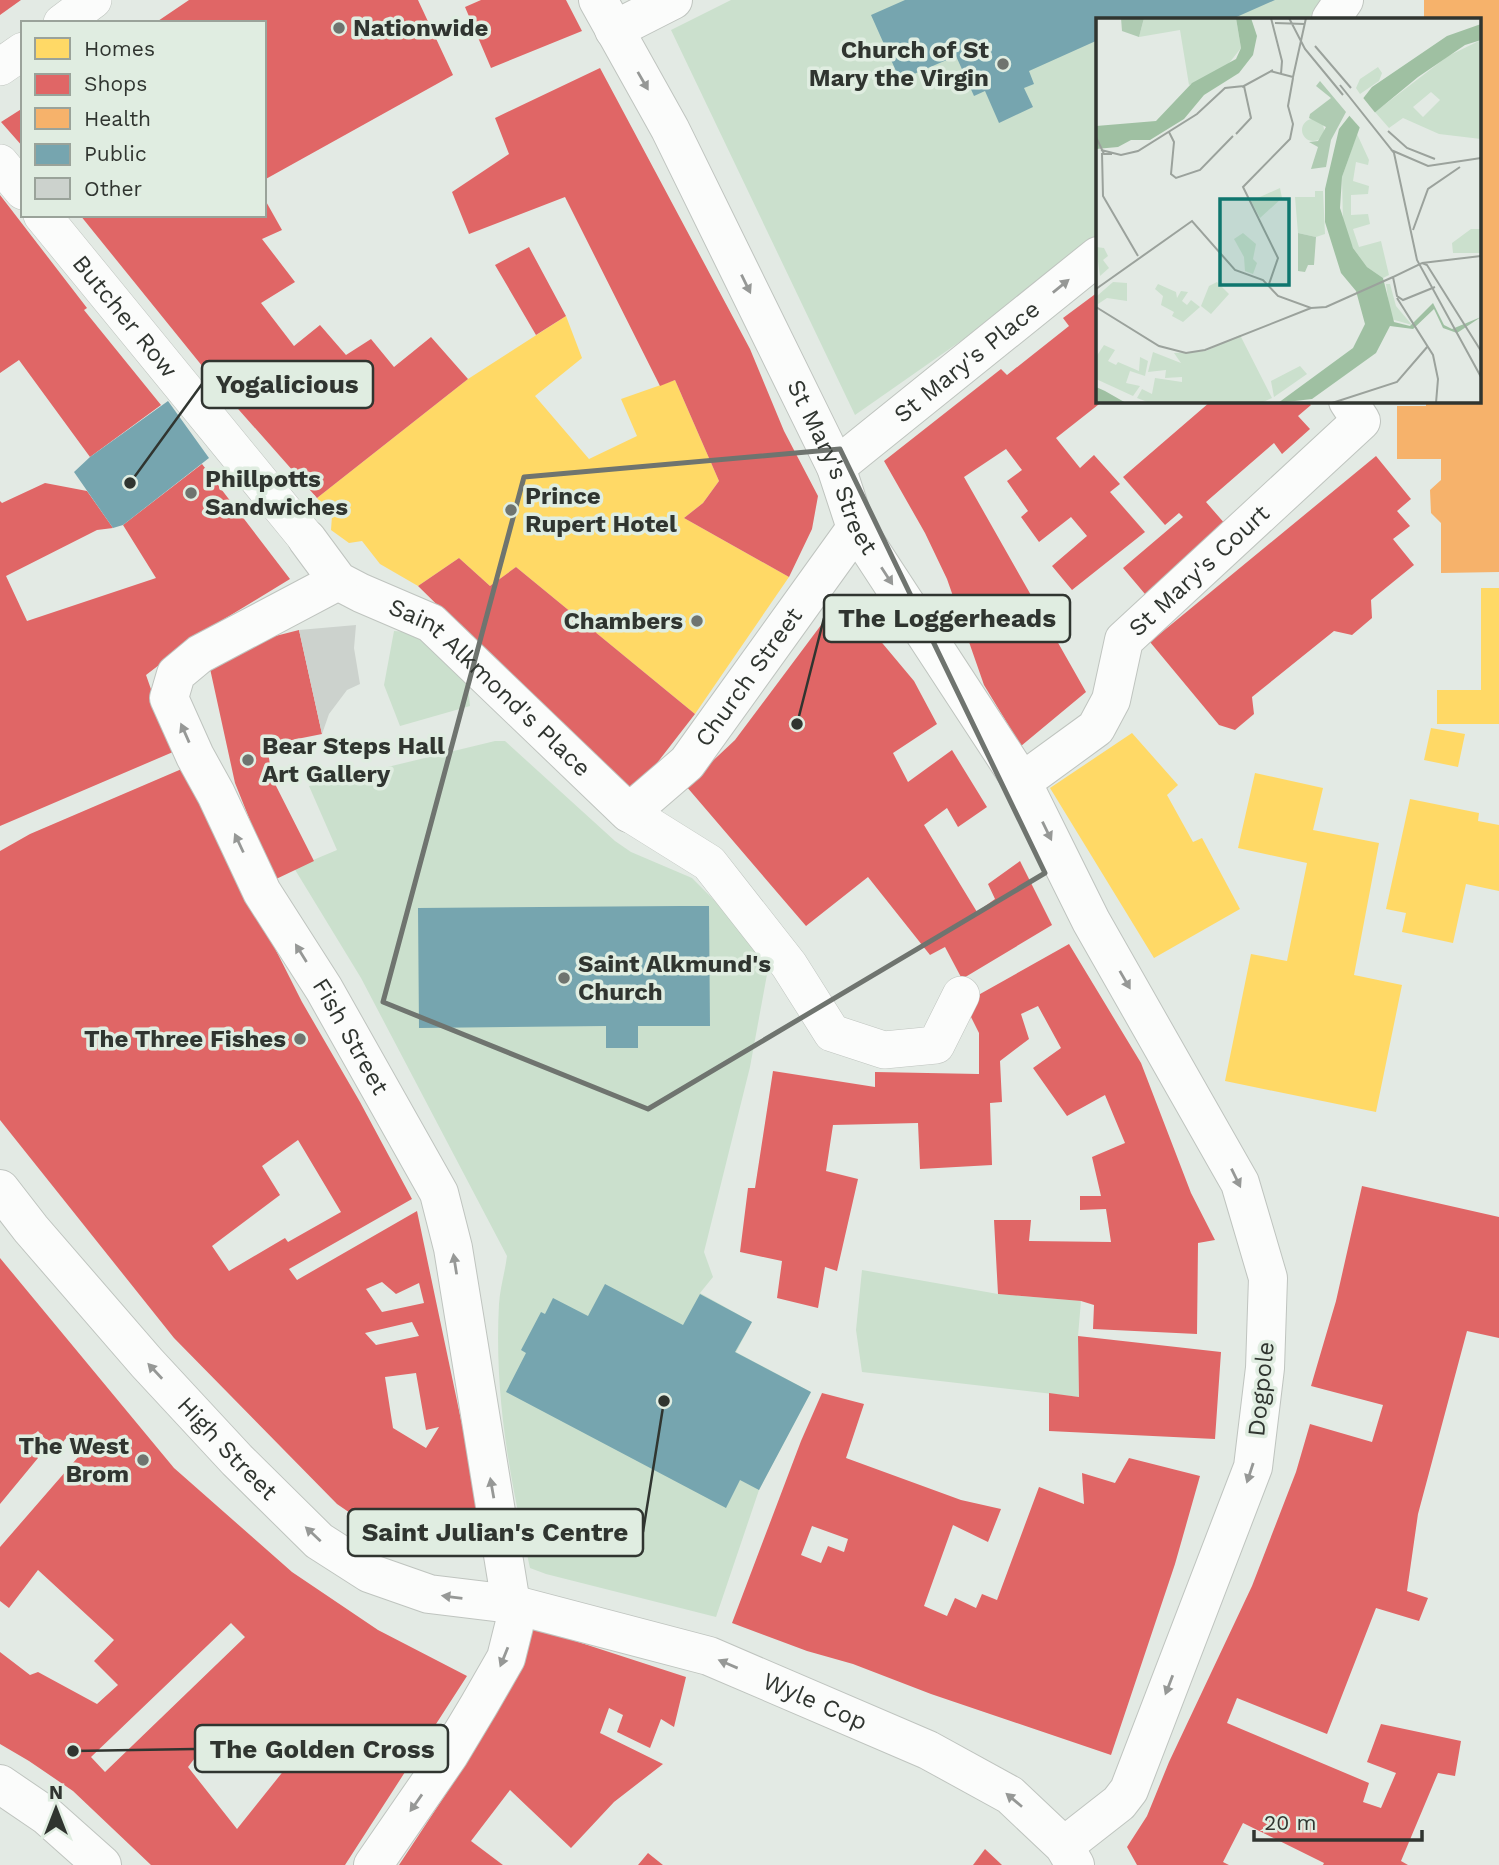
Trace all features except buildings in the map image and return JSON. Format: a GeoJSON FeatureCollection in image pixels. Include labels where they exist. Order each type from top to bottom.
{"type":"FeatureCollection","features":[{"type":"Feature","properties":{"kind":"street"},"geometry":{"type":"LineString","coordinates":[[65,21],[93,0]]}},
{"type":"Feature","properties":{"kind":"street"},"geometry":{"type":"LineString","coordinates":[[606,15],[673,0]]}},
{"type":"Feature","properties":{"kind":"street"},"geometry":{"type":"LineString","coordinates":[[1332,18],[1344,0]]}},
{"type":"Feature","properties":{"kind":"street","name":"St Mary's Street"},"geometry":{"type":"LineString","coordinates":[[606,15],[670,129],[836,467],[856,528],[1023,782],[1091,921]]}},
{"type":"Feature","properties":{"kind":"street"},"geometry":{"type":"LineString","coordinates":[[0,67],[21,52]]}},
{"type":"Feature","properties":{"kind":"street"},"geometry":{"type":"LineString","coordinates":[[0,163],[21,189]]}},
{"type":"Feature","properties":{"kind":"street","name":"Butcher Row"},"geometry":{"type":"LineString","coordinates":[[44,217],[307,539],[338,581]]}},
{"type":"Feature","properties":{"kind":"street","name":"St Mary's Place"},"geometry":{"type":"LineString","coordinates":[[836,467],[1096,259]]}},
{"type":"Feature","properties":{"kind":"street","name":"St Mary's Court"},"geometry":{"type":"LineString","coordinates":[[1023,782],[1096,728],[1111,700],[1124,640],[1361,421],[1349,402]]}},
{"type":"Feature","properties":{"kind":"street","name":"Church Street"},"geometry":{"type":"LineString","coordinates":[[629,813],[687,763],[856,528]]}},
{"type":"Feature","properties":{"kind":"street","name":"Saint Alkmond's Place"},"geometry":{"type":"LineString","coordinates":[[338,581],[431,623],[629,813]]}},
{"type":"Feature","properties":{"kind":"street","name":"Fish Street"},"geometry":{"type":"LineString","coordinates":[[338,581],[200,654],[176,674],[169,698],[262,892],[324,989],[439,1193],[453,1248],[515,1605]]}},
{"type":"Feature","properties":{"kind":"street"},"geometry":{"type":"LineString","coordinates":[[629,813],[709,863],[789,965],[832,1034],[884,1050],[936,1045],[961,995]]}},
{"type":"Feature","properties":{"kind":"street","name":"Dogpole"},"geometry":{"type":"LineString","coordinates":[[1070,1856],[1129,1790],[1254,1467],[1267,1334],[1268,1278],[1240,1183],[1091,921]]}},
{"type":"Feature","properties":{"kind":"street","name":"High Street"},"geometry":{"type":"LineString","coordinates":[[0,1189],[31,1229],[147,1363],[237,1460],[319,1541],[369,1573],[429,1594],[515,1605]]}},
{"type":"Feature","properties":{"kind":"street"},"geometry":{"type":"LineString","coordinates":[[373,1865],[449,1755],[506,1658],[515,1605]]}},
{"type":"Feature","properties":{"kind":"street","name":"Wyle Cop"},"geometry":{"type":"LineString","coordinates":[[515,1605],[709,1656],[928,1750],[1010,1795],[1070,1856]]}},
{"type":"Feature","properties":{"kind":"street"},"geometry":{"type":"LineString","coordinates":[[0,1784],[47,1816],[102,1865]]}},
{"type":"Feature","properties":{"kind":"highlighted area"},"geometry":{"type":"Polygon","coordinates":[[[840,449],[1045,873],[648,1109],[383,1002],[524,477],[840,449]]]}},
{"type":"Feature","properties":{"kind":"green space"},"geometry":{"type":"Polygon","coordinates":[[[731,0],[1323,0],[1309,18],[1096,18],[1096,246],[855,415],[671,30],[731,0]]]}},
{"type":"Feature","properties":{"kind":"green space"},"geometry":{"type":"Polygon","coordinates":[[[394,631],[422,633],[467,677],[470,706],[400,726],[384,685],[394,631]]]}},
{"type":"Feature","properties":{"kind":"green space"},"geometry":{"type":"Polygon","coordinates":[[[495,741],[505,741],[615,841],[631,852],[692,878],[746,932],[768,969],[750,1067],[704,1252],[713,1277],[700,1293],[752,1322],[736,1352],[811,1392],[759,1490],[716,1617],[530,1568],[510,1469],[501,1405],[499,1304],[507,1256],[361,978],[294,868],[337,850],[309,786],[495,741]]]}},
{"type":"Feature","properties":{"kind":"green space"},"geometry":{"type":"Polygon","coordinates":[[[862,1270],[998,1294],[1081,1301],[1078,1336],[1079,1397],[862,1372],[856,1330],[862,1270]]]}},
{"type":"Feature","properties":{"kind":"place","name":"Nationwide"},"geometry":{"type":"Point","coordinates":[339,28]}},
{"type":"Feature","properties":{"kind":"place","name":"Church of St Mary the Virgin"},"geometry":{"type":"Point","coordinates":[1003,64]}},
{"type":"Feature","properties":{"kind":"place","name":"Yogalicious"},"geometry":{"type":"Point","coordinates":[130,483]}},
{"type":"Feature","properties":{"kind":"place","name":"Phillpotts Sandwiches"},"geometry":{"type":"Point","coordinates":[191,493]}},
{"type":"Feature","properties":{"kind":"place","name":"Prince Rupert Hotel"},"geometry":{"type":"Point","coordinates":[511,510]}},
{"type":"Feature","properties":{"kind":"place","name":"Chambers"},"geometry":{"type":"Point","coordinates":[697,621]}},
{"type":"Feature","properties":{"kind":"place","name":"The Loggerheads"},"geometry":{"type":"Point","coordinates":[797,724]}},
{"type":"Feature","properties":{"kind":"place","name":"Bear Steps Hall Art Gallery"},"geometry":{"type":"Point","coordinates":[248,760]}},
{"type":"Feature","properties":{"kind":"place","name":"Saint Alkmund's Church"},"geometry":{"type":"Point","coordinates":[564,978]}},
{"type":"Feature","properties":{"kind":"place","name":"The Three Fishes"},"geometry":{"type":"Point","coordinates":[300,1039]}},
{"type":"Feature","properties":{"kind":"place","name":"Saint Julian's Centre"},"geometry":{"type":"Point","coordinates":[664,1401]}},
{"type":"Feature","properties":{"kind":"place","name":"The West Brom"},"geometry":{"type":"Point","coordinates":[143,1460]}},
{"type":"Feature","properties":{"kind":"place","name":"The Golden Cross"},"geometry":{"type":"Point","coordinates":[73,1751]}}]}
